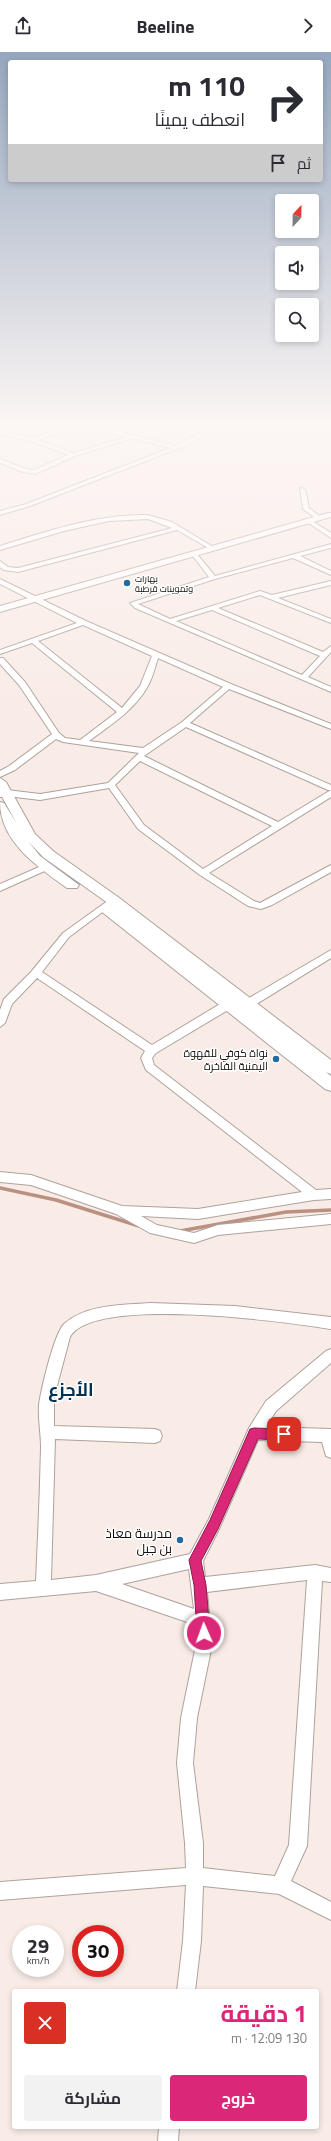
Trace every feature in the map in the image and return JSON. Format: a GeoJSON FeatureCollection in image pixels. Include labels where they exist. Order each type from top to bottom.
{"type":"FeatureCollection","features":[{"type":"Feature","properties":{"kind":"main road"},"geometry":{"type":"LineString","coordinates":[[2,790],[30,836],[48,854],[238,1005],[331,1085]]}},
{"type":"Feature","properties":{"kind":"main road"},"geometry":{"type":"LineString","coordinates":[[0,806],[20,840],[35,859],[108,903],[238,1005],[331,1068]]}},
{"type":"Feature","properties":{"kind":"street"},"geometry":{"type":"LineString","coordinates":[[0,548],[65,528],[103,519]]}},
{"type":"Feature","properties":{"kind":"street"},"geometry":{"type":"LineString","coordinates":[[157,519],[178,528],[212,548]]}},
{"type":"Feature","properties":{"kind":"street"},"geometry":{"type":"LineString","coordinates":[[0,609],[314,519]]}},
{"type":"Feature","properties":{"kind":"street"},"geometry":{"type":"LineString","coordinates":[[309,521],[331,536]]}},
{"type":"Feature","properties":{"kind":"street"},"geometry":{"type":"LineString","coordinates":[[1,564],[6,569],[18,570],[178,528]]}},
{"type":"Feature","properties":{"kind":"street"},"geometry":{"type":"LineString","coordinates":[[331,546],[213,578],[133,603],[137,607],[331,690]]}},
{"type":"Feature","properties":{"kind":"street"},"geometry":{"type":"LineString","coordinates":[[194,554],[213,578]]}},
{"type":"Feature","properties":{"kind":"street"},"geometry":{"type":"LineString","coordinates":[[294,556],[331,573]]}},
{"type":"Feature","properties":{"kind":"street"},"geometry":{"type":"LineString","coordinates":[[0,581],[83,623],[228,686],[331,727]]}},
{"type":"Feature","properties":{"kind":"street"},"geometry":{"type":"LineString","coordinates":[[273,597],[331,582]]}},
{"type":"Feature","properties":{"kind":"street"},"geometry":{"type":"LineString","coordinates":[[170,621],[260,593],[331,621]]}},
{"type":"Feature","properties":{"kind":"street"},"geometry":{"type":"LineString","coordinates":[[212,608],[324,655]]}},
{"type":"Feature","properties":{"kind":"street"},"geometry":{"type":"LineString","coordinates":[[0,652],[83,623]]}},
{"type":"Feature","properties":{"kind":"street"},"geometry":{"type":"LineString","coordinates":[[34,641],[122,712]]}},
{"type":"Feature","properties":{"kind":"street"},"geometry":{"type":"LineString","coordinates":[[303,678],[331,648]]}},
{"type":"Feature","properties":{"kind":"street"},"geometry":{"type":"LineString","coordinates":[[82,742],[122,712],[144,686],[149,667],[156,654]]}},
{"type":"Feature","properties":{"kind":"street"},"geometry":{"type":"LineString","coordinates":[[0,660],[22,684],[56,735],[63,740],[82,742],[142,754],[278,826]]}},
{"type":"Feature","properties":{"kind":"street"},"geometry":{"type":"LineString","coordinates":[[2,790],[40,797],[111,785],[142,754],[184,724],[228,686]]}},
{"type":"Feature","properties":{"kind":"street"},"geometry":{"type":"LineString","coordinates":[[184,724],[331,788]]}},
{"type":"Feature","properties":{"kind":"street"},"geometry":{"type":"LineString","coordinates":[[0,774],[12,768],[56,735]]}},
{"type":"Feature","properties":{"kind":"street"},"geometry":{"type":"LineString","coordinates":[[111,785],[141,827],[203,873],[251,904],[261,906],[269,903],[329,871]]}},
{"type":"Feature","properties":{"kind":"street"},"geometry":{"type":"LineString","coordinates":[[203,873],[331,793]]}},
{"type":"Feature","properties":{"kind":"street"},"geometry":{"type":"LineString","coordinates":[[0,888],[46,867]]}},
{"type":"Feature","properties":{"kind":"street"},"geometry":{"type":"LineString","coordinates":[[0,1023],[8,1002],[36,973],[66,935],[108,903]]}},
{"type":"Feature","properties":{"kind":"street"},"geometry":{"type":"LineString","coordinates":[[314,1195],[150,1067],[146,1058],[152,1050],[330,956]]}},
{"type":"Feature","properties":{"kind":"street"},"geometry":{"type":"LineString","coordinates":[[36,973],[152,1050]]}},
{"type":"Feature","properties":{"kind":"street"},"geometry":{"type":"LineString","coordinates":[[0,1177],[31,1180],[120,1210],[154,1229],[194,1238],[218,1230],[331,1219]]}},
{"type":"Feature","properties":{"kind":"street"},"geometry":{"type":"LineString","coordinates":[[120,1210],[198,1214],[314,1195],[331,1194]]}},
{"type":"Feature","properties":{"kind":"street"},"geometry":{"type":"LineString","coordinates":[[43,1588],[48,1432],[46,1404],[61,1344],[68,1328],[87,1315],[114,1310],[185,1308],[303,1318],[331,1323]]}},
{"type":"Feature","properties":{"kind":"street"},"geometry":{"type":"LineString","coordinates":[[186,1989],[192,1941],[195,1876],[194,1843],[185,1763],[189,1718],[204,1646],[200,1585],[195,1560],[214,1524],[254,1433],[271,1406],[331,1355]]}},
{"type":"Feature","properties":{"kind":"street"},"geometry":{"type":"LineString","coordinates":[[48,1432],[155,1436]]}},
{"type":"Feature","properties":{"kind":"street"},"geometry":{"type":"LineString","coordinates":[[254,1433],[330,1436],[331,1451]]}},
{"type":"Feature","properties":{"kind":"street"},"geometry":{"type":"LineString","coordinates":[[0,1592],[96,1583],[195,1560]]}},
{"type":"Feature","properties":{"kind":"street"},"geometry":{"type":"LineString","coordinates":[[200,1585],[315,1572],[331,1575]]}},
{"type":"Feature","properties":{"kind":"street"},"geometry":{"type":"LineString","coordinates":[[280,1886],[298,1846],[315,1572]]}},
{"type":"Feature","properties":{"kind":"street"},"geometry":{"type":"LineString","coordinates":[[96,1583],[203,1620]]}},
{"type":"Feature","properties":{"kind":"street"},"geometry":{"type":"LineString","coordinates":[[0,1891],[195,1876],[280,1886],[331,1911]]}},
{"type":"Feature","properties":{"kind":"street"},"geometry":{"type":"LineString","coordinates":[[168,2141],[169,2129]]}},
{"type":"Feature","properties":{"kind":"waterway"},"geometry":{"type":"LineString","coordinates":[[0,1188],[56,1200],[139,1226]]}},
{"type":"Feature","properties":{"kind":"waterway"},"geometry":{"type":"LineString","coordinates":[[180,1231],[286,1212],[331,1210]]}},
{"type":"Feature","properties":{"kind":"place","name":"بهارات وتموينات قرطبة"},"geometry":{"type":"Point","coordinates":[127,583]}},
{"type":"Feature","properties":{"kind":"place","name":"نواة كوفي للقهوة اليمنية الفاخرة"},"geometry":{"type":"Point","coordinates":[276,1059]}},
{"type":"Feature","properties":{"kind":"place","name":"مدرسة معاذ بن جبل"},"geometry":{"type":"Point","coordinates":[180,1540]}},
{"type":"Feature","properties":{"kind":"district","name":"الأجزع"},"geometry":{"type":"Point","coordinates":[71,1389]}},
{"type":"Feature","properties":{"kind":"route"},"geometry":{"type":"LineString","coordinates":[[204,1633],[200,1585],[195,1560],[214,1524],[254,1433],[284,1434]]}}]}
